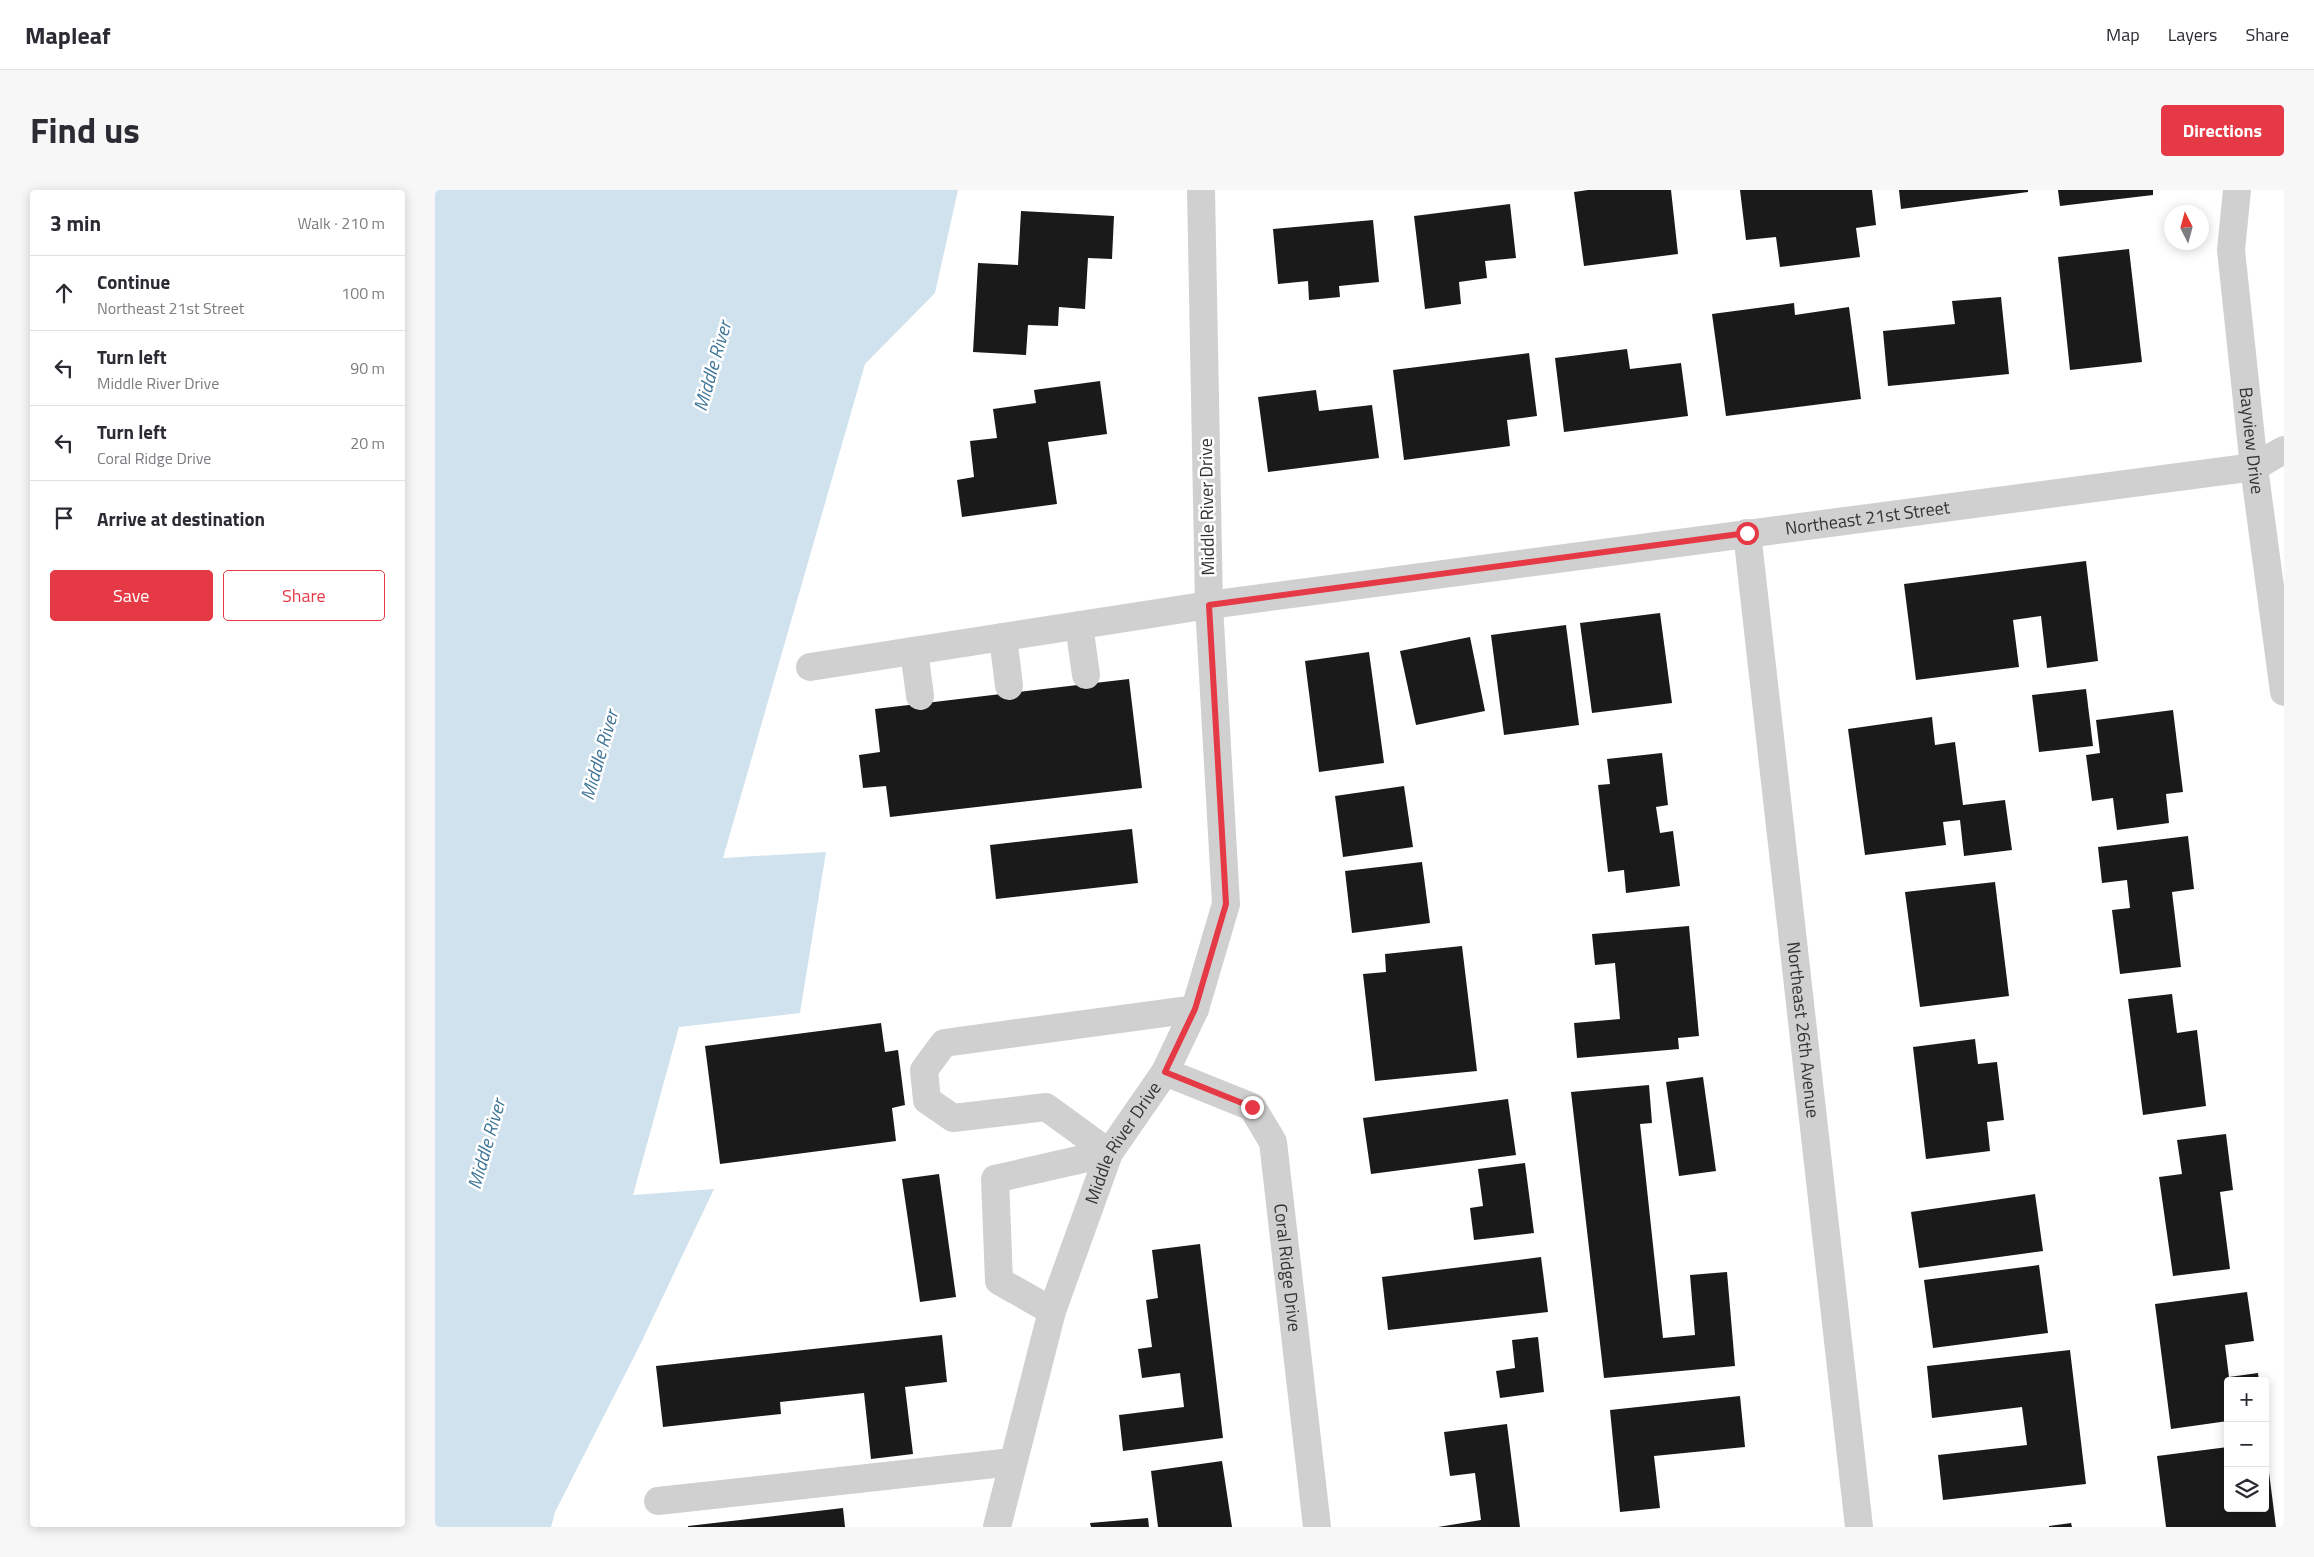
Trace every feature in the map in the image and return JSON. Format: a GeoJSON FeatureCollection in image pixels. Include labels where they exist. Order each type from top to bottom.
{"type":"FeatureCollection","features":[{"type":"Feature","properties":{"kind":"street","name":"Middle River Drive"},"geometry":{"type":"LineString","coordinates":[[997,1527],[1012,1462],[1053,1311],[1109,1152],[1165,1072],[1195,1009],[1226,904],[1209,605],[1201,190]]}},
{"type":"Feature","properties":{"kind":"street","name":"Bayview Drive"},"geometry":{"type":"LineString","coordinates":[[2237,190],[2231,250],[2254,467],[2284,692]]}},
{"type":"Feature","properties":{"kind":"street","name":"Northeast 21st Street"},"geometry":{"type":"LineString","coordinates":[[810,667],[1209,605],[2254,467],[2284,450]]}},
{"type":"Feature","properties":{"kind":"street","name":"Northeast 26th Avenue"},"geometry":{"type":"LineString","coordinates":[[1747,533],[1859,1527]]}},
{"type":"Feature","properties":{"kind":"street"},"geometry":{"type":"LineString","coordinates":[[1079,625],[1086,675]]}},
{"type":"Feature","properties":{"kind":"street"},"geometry":{"type":"LineString","coordinates":[[1003,637],[1009,686]]}},
{"type":"Feature","properties":{"kind":"street"},"geometry":{"type":"LineString","coordinates":[[915,651],[920,696]]}},
{"type":"Feature","properties":{"kind":"street"},"geometry":{"type":"LineString","coordinates":[[1109,1152],[1046,1107],[953,1118],[927,1100],[924,1070],[944,1043],[1195,1009]]}},
{"type":"Feature","properties":{"kind":"street","name":"Coral Ridge Drive"},"geometry":{"type":"LineString","coordinates":[[1165,1072],[1252,1107],[1273,1142],[1317,1527]]}},
{"type":"Feature","properties":{"kind":"street"},"geometry":{"type":"LineString","coordinates":[[1053,1311],[999,1282],[995,1179],[1109,1152]]}},
{"type":"Feature","properties":{"kind":"street"},"geometry":{"type":"LineString","coordinates":[[658,1501],[1012,1462]]}},
{"type":"Feature","properties":{"kind":"water","name":"Middle River"},"geometry":{"type":"Polygon","coordinates":[[[435,190],[958,190],[935,293],[865,364],[723,858],[826,852],[800,1013],[679,1027],[633,1195],[714,1189],[639,1347],[555,1512],[551,1527],[435,1527],[435,190]]]}},
{"type":"Feature","properties":{"kind":"building"},"geometry":{"type":"Polygon","coordinates":[[[1588,190],[1671,190],[1678,254],[1584,266],[1574,192],[1588,190]]]}},
{"type":"Feature","properties":{"kind":"building"},"geometry":{"type":"Polygon","coordinates":[[[1740,190],[1872,190],[1876,225],[1856,228],[1860,257],[1780,267],[1776,237],[1746,240],[1740,190]]]}},
{"type":"Feature","properties":{"kind":"building"},"geometry":{"type":"Polygon","coordinates":[[[1899,190],[2028,190],[2028,192],[1901,209],[1899,190]]]}},
{"type":"Feature","properties":{"kind":"building"},"geometry":{"type":"Polygon","coordinates":[[[2058,190],[2153,190],[2153,195],[2060,206],[2058,190]]]}},
{"type":"Feature","properties":{"kind":"building"},"geometry":{"type":"Polygon","coordinates":[[[1510,204],[1516,258],[1485,261],[1487,278],[1459,282],[1461,304],[1425,309],[1414,216],[1510,204]]]}},
{"type":"Feature","properties":{"kind":"building"},"geometry":{"type":"Polygon","coordinates":[[[1021,211],[1114,216],[1112,259],[1088,258],[1085,309],[1059,307],[1058,326],[1028,325],[1026,355],[973,352],[978,263],[1018,265],[1021,211]]]}},
{"type":"Feature","properties":{"kind":"building"},"geometry":{"type":"Polygon","coordinates":[[[1373,220],[1379,282],[1339,286],[1340,297],[1309,300],[1308,281],[1278,284],[1273,229],[1373,220]]]}},
{"type":"Feature","properties":{"kind":"building"},"geometry":{"type":"Polygon","coordinates":[[[2129,249],[2142,362],[2070,370],[2058,257],[2129,249]]]}},
{"type":"Feature","properties":{"kind":"building"},"geometry":{"type":"Polygon","coordinates":[[[2001,297],[2009,374],[1888,386],[1883,331],[1955,324],[1952,301],[2001,297]]]}},
{"type":"Feature","properties":{"kind":"building"},"geometry":{"type":"Polygon","coordinates":[[[1794,303],[1795,315],[1849,307],[1861,399],[1726,416],[1712,314],[1794,303]]]}},
{"type":"Feature","properties":{"kind":"building"},"geometry":{"type":"Polygon","coordinates":[[[1627,349],[1630,369],[1681,363],[1688,416],[1564,432],[1555,358],[1627,349]]]}},
{"type":"Feature","properties":{"kind":"building"},"geometry":{"type":"Polygon","coordinates":[[[1529,353],[1537,416],[1507,420],[1510,446],[1404,460],[1393,370],[1529,353]]]}},
{"type":"Feature","properties":{"kind":"building"},"geometry":{"type":"Polygon","coordinates":[[[1100,381],[1107,434],[1048,442],[1057,504],[962,517],[957,480],[974,477],[970,441],[997,438],[993,409],[1036,403],[1034,390],[1100,381]]]}},
{"type":"Feature","properties":{"kind":"building"},"geometry":{"type":"Polygon","coordinates":[[[1316,390],[1319,411],[1372,405],[1379,458],[1268,472],[1258,397],[1316,390]]]}},
{"type":"Feature","properties":{"kind":"building"},"geometry":{"type":"Polygon","coordinates":[[[2086,561],[2098,661],[2047,668],[2041,616],[2013,620],[2019,667],[1916,680],[1904,584],[2086,561]]]}},
{"type":"Feature","properties":{"kind":"building"},"geometry":{"type":"Polygon","coordinates":[[[1660,613],[1672,703],[1592,713],[1580,623],[1660,613]]]}},
{"type":"Feature","properties":{"kind":"building"},"geometry":{"type":"Polygon","coordinates":[[[1566,625],[1579,725],[1504,735],[1491,635],[1566,625]]]}},
{"type":"Feature","properties":{"kind":"building"},"geometry":{"type":"Polygon","coordinates":[[[1470,637],[1485,711],[1416,725],[1400,651],[1470,637]]]}},
{"type":"Feature","properties":{"kind":"building"},"geometry":{"type":"Polygon","coordinates":[[[1369,652],[1384,763],[1319,772],[1305,661],[1369,652]]]}},
{"type":"Feature","properties":{"kind":"building"},"geometry":{"type":"Polygon","coordinates":[[[1129,679],[1142,788],[890,817],[886,786],[863,788],[859,755],[880,752],[875,709],[1129,679]]]}},
{"type":"Feature","properties":{"kind":"building"},"geometry":{"type":"Polygon","coordinates":[[[2086,689],[2093,746],[2039,752],[2032,695],[2086,689]]]}},
{"type":"Feature","properties":{"kind":"building"},"geometry":{"type":"Polygon","coordinates":[[[2173,710],[2183,792],[2166,794],[2169,823],[2117,830],[2113,798],[2092,801],[2086,755],[2100,753],[2096,720],[2173,710]]]}},
{"type":"Feature","properties":{"kind":"building"},"geometry":{"type":"Polygon","coordinates":[[[1932,717],[1935,745],[1955,742],[1963,805],[2005,800],[2012,850],[1964,856],[1960,820],[1943,822],[1946,845],[1865,855],[1848,729],[1932,717]]]}},
{"type":"Feature","properties":{"kind":"building"},"geometry":{"type":"Polygon","coordinates":[[[1662,753],[1668,805],[1656,807],[1660,833],[1673,831],[1680,886],[1626,893],[1624,870],[1608,872],[1598,785],[1610,784],[1607,759],[1662,753]]]}},
{"type":"Feature","properties":{"kind":"building"},"geometry":{"type":"Polygon","coordinates":[[[1404,786],[1413,847],[1343,857],[1335,796],[1404,786]]]}},
{"type":"Feature","properties":{"kind":"building"},"geometry":{"type":"Polygon","coordinates":[[[1132,829],[1138,883],[996,899],[990,845],[1132,829]]]}},
{"type":"Feature","properties":{"kind":"building"},"geometry":{"type":"Polygon","coordinates":[[[2188,836],[2194,889],[2172,892],[2181,967],[2120,974],[2112,910],[2130,908],[2127,880],[2102,883],[2098,847],[2188,836]]]}},
{"type":"Feature","properties":{"kind":"building"},"geometry":{"type":"Polygon","coordinates":[[[1422,862],[1430,923],[1352,933],[1345,871],[1422,862]]]}},
{"type":"Feature","properties":{"kind":"building"},"geometry":{"type":"Polygon","coordinates":[[[1995,882],[2009,996],[1920,1007],[1905,892],[1995,882]]]}},
{"type":"Feature","properties":{"kind":"building"},"geometry":{"type":"Polygon","coordinates":[[[1689,926],[1699,1036],[1678,1038],[1679,1049],[1577,1058],[1574,1023],[1620,1019],[1615,963],[1595,965],[1592,934],[1689,926]]]}},
{"type":"Feature","properties":{"kind":"building"},"geometry":{"type":"Polygon","coordinates":[[[1462,946],[1477,1071],[1375,1081],[1363,974],[1386,972],[1385,954],[1462,946]]]}},
{"type":"Feature","properties":{"kind":"building"},"geometry":{"type":"Polygon","coordinates":[[[2172,994],[2177,1033],[2197,1030],[2206,1106],[2143,1115],[2128,999],[2172,994]]]}},
{"type":"Feature","properties":{"kind":"building"},"geometry":{"type":"Polygon","coordinates":[[[881,1023],[885,1052],[898,1050],[905,1105],[892,1108],[896,1141],[720,1164],[705,1046],[881,1023]]]}},
{"type":"Feature","properties":{"kind":"building"},"geometry":{"type":"Polygon","coordinates":[[[1975,1039],[1978,1064],[1997,1062],[2004,1120],[1987,1122],[1990,1151],[1926,1159],[1913,1047],[1975,1039]]]}},
{"type":"Feature","properties":{"kind":"building"},"geometry":{"type":"Polygon","coordinates":[[[1703,1077],[1716,1171],[1679,1176],[1666,1082],[1703,1077]]]}},
{"type":"Feature","properties":{"kind":"building"},"geometry":{"type":"Polygon","coordinates":[[[1649,1085],[1652,1123],[1640,1124],[1663,1338],[1695,1335],[1690,1275],[1727,1272],[1735,1366],[1604,1378],[1571,1092],[1649,1085]]]}},
{"type":"Feature","properties":{"kind":"building"},"geometry":{"type":"Polygon","coordinates":[[[1508,1099],[1516,1155],[1371,1174],[1363,1118],[1508,1099]]]}},
{"type":"Feature","properties":{"kind":"building"},"geometry":{"type":"Polygon","coordinates":[[[2226,1134],[2233,1190],[2220,1192],[2230,1269],[2173,1276],[2159,1177],[2182,1174],[2177,1140],[2226,1134]]]}},
{"type":"Feature","properties":{"kind":"building"},"geometry":{"type":"Polygon","coordinates":[[[1525,1163],[1534,1233],[1474,1240],[1470,1208],[1483,1206],[1478,1169],[1525,1163]]]}},
{"type":"Feature","properties":{"kind":"building"},"geometry":{"type":"Polygon","coordinates":[[[939,1174],[956,1297],[920,1302],[902,1179],[939,1174]]]}},
{"type":"Feature","properties":{"kind":"building"},"geometry":{"type":"Polygon","coordinates":[[[2035,1194],[2043,1251],[1919,1268],[1911,1212],[2035,1194]]]}},
{"type":"Feature","properties":{"kind":"building"},"geometry":{"type":"Polygon","coordinates":[[[1200,1244],[1223,1438],[1123,1451],[1119,1415],[1184,1407],[1180,1373],[1142,1378],[1138,1349],[1152,1347],[1146,1300],[1158,1298],[1152,1250],[1200,1244]]]}},
{"type":"Feature","properties":{"kind":"building"},"geometry":{"type":"Polygon","coordinates":[[[1541,1257],[1548,1312],[1388,1330],[1382,1277],[1541,1257]]]}},
{"type":"Feature","properties":{"kind":"building"},"geometry":{"type":"Polygon","coordinates":[[[2039,1265],[2048,1333],[1933,1348],[1924,1280],[2039,1265]]]}},
{"type":"Feature","properties":{"kind":"building"},"geometry":{"type":"Polygon","coordinates":[[[2247,1292],[2254,1341],[2225,1345],[2229,1377],[2224,1377],[2224,1422],[2171,1429],[2155,1304],[2247,1292]]]}},
{"type":"Feature","properties":{"kind":"building"},"geometry":{"type":"Polygon","coordinates":[[[942,1335],[947,1382],[905,1387],[913,1454],[871,1459],[864,1393],[780,1402],[781,1414],[663,1427],[656,1366],[942,1335]]]}},
{"type":"Feature","properties":{"kind":"building"},"geometry":{"type":"Polygon","coordinates":[[[1538,1337],[1544,1392],[1500,1398],[1496,1371],[1515,1368],[1512,1340],[1538,1337]]]}},
{"type":"Feature","properties":{"kind":"building"},"geometry":{"type":"Polygon","coordinates":[[[2070,1350],[2086,1484],[1943,1500],[1938,1455],[2027,1445],[2022,1407],[1932,1418],[1927,1366],[2070,1350]]]}},
{"type":"Feature","properties":{"kind":"building"},"geometry":{"type":"Polygon","coordinates":[[[2258,1373],[2258,1377],[2229,1377],[2258,1373]]]}},
{"type":"Feature","properties":{"kind":"building"},"geometry":{"type":"Polygon","coordinates":[[[1740,1396],[1745,1447],[1654,1456],[1660,1508],[1620,1512],[1610,1410],[1740,1396]]]}},
{"type":"Feature","properties":{"kind":"building"},"geometry":{"type":"Polygon","coordinates":[[[1507,1424],[1520,1527],[1438,1527],[1481,1520],[1475,1473],[1450,1476],[1444,1432],[1507,1424]]]}},
{"type":"Feature","properties":{"kind":"building"},"geometry":{"type":"Polygon","coordinates":[[[2224,1448],[2224,1512],[2269,1512],[2269,1472],[2276,1527],[2166,1527],[2157,1456],[2224,1448]]]}},
{"type":"Feature","properties":{"kind":"building"},"geometry":{"type":"Polygon","coordinates":[[[1222,1461],[1232,1527],[1158,1527],[1151,1471],[1222,1461]]]}},
{"type":"Feature","properties":{"kind":"building"},"geometry":{"type":"Polygon","coordinates":[[[843,1508],[845,1527],[688,1527],[688,1526],[843,1508]]]}},
{"type":"Feature","properties":{"kind":"building"},"geometry":{"type":"Polygon","coordinates":[[[1148,1518],[1149,1527],[1091,1527],[1090,1523],[1148,1518]]]}},
{"type":"Feature","properties":{"kind":"building"},"geometry":{"type":"Polygon","coordinates":[[[2071,1523],[2072,1527],[2049,1527],[2049,1526],[2071,1523]]]}},
{"type":"Feature","properties":{"kind":"route"},"geometry":{"type":"LineString","coordinates":[[1252,1107],[1165,1072],[1195,1009],[1226,904],[1209,605],[1747,533]]}}]}
